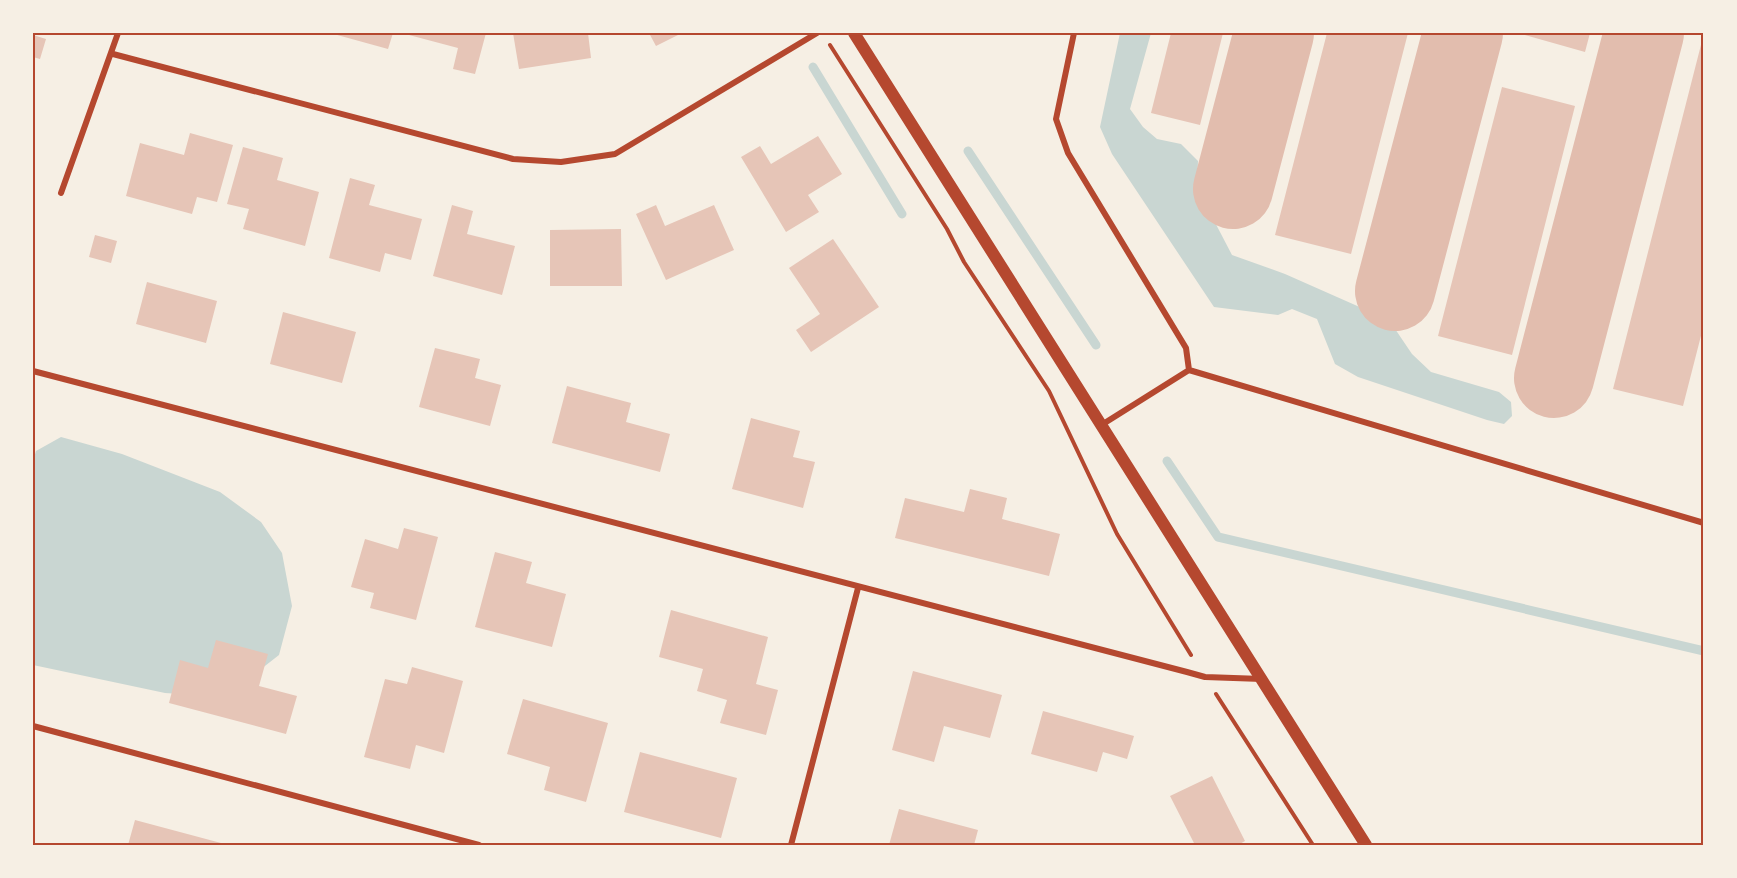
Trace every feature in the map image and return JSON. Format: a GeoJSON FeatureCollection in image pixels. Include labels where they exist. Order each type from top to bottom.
{"type":"FeatureCollection","features":[{"type":"Feature","properties":{"kind":"main road"},"geometry":{"type":"LineString","coordinates":[[854,33],[1103,424],[1366,845]]}},
{"type":"Feature","properties":{"kind":"street"},"geometry":{"type":"LineString","coordinates":[[61,193],[113,54],[118,33]]}},
{"type":"Feature","properties":{"kind":"street"},"geometry":{"type":"LineString","coordinates":[[113,54],[513,159],[561,162],[615,154],[817,33]]}},
{"type":"Feature","properties":{"kind":"street"},"geometry":{"type":"LineString","coordinates":[[1074,33],[1056,118],[1059,127],[1068,153],[1186,348],[1189,370]]}},
{"type":"Feature","properties":{"kind":"street"},"geometry":{"type":"LineString","coordinates":[[1103,424],[1189,370],[1704,523]]}},
{"type":"Feature","properties":{"kind":"street"},"geometry":{"type":"LineString","coordinates":[[33,371],[1205,677],[1263,680]]}},
{"type":"Feature","properties":{"kind":"street"},"geometry":{"type":"LineString","coordinates":[[791,845],[858,588]]}},
{"type":"Feature","properties":{"kind":"street"},"geometry":{"type":"LineString","coordinates":[[33,726],[479,845]]}},
{"type":"Feature","properties":{"kind":"path"},"geometry":{"type":"LineString","coordinates":[[829,43],[947,229],[964,262],[1049,391],[1118,534],[1205,677],[1313,845]]}},
{"type":"Feature","properties":{"kind":"shaded area"},"geometry":{"type":"Polygon","coordinates":[[[1120,33],[1151,33],[1130,109],[1143,127],[1157,139],[1181,144],[1198,161],[1197,188],[1232,255],[1285,274],[1389,320],[1412,354],[1431,372],[1499,392],[1511,402],[1512,416],[1504,424],[1487,420],[1358,377],[1335,364],[1317,319],[1292,309],[1278,315],[1214,307],[1112,154],[1100,127],[1120,33]]]}},
{"type":"Feature","properties":{"kind":"shaded area"},"geometry":{"type":"Polygon","coordinates":[[[61,437],[122,454],[220,492],[261,522],[282,553],[292,606],[279,655],[225,697],[165,693],[33,665],[33,461],[36,451],[61,437]]]}},
{"type":"Feature","properties":{"kind":"building"},"geometry":{"type":"Polygon","coordinates":[[[330,33],[393,33],[388,49],[330,33]]]}},
{"type":"Feature","properties":{"kind":"building"},"geometry":{"type":"Polygon","coordinates":[[[410,33],[486,33],[475,74],[453,69],[458,48],[409,35],[410,33]]]}},
{"type":"Feature","properties":{"kind":"building"},"geometry":{"type":"Polygon","coordinates":[[[513,33],[588,33],[591,58],[519,69],[513,33]]]}},
{"type":"Feature","properties":{"kind":"building"},"geometry":{"type":"Polygon","coordinates":[[[649,33],[682,33],[656,46],[649,33]]]}},
{"type":"Feature","properties":{"kind":"building"},"geometry":{"type":"Polygon","coordinates":[[[1171,33],[1223,33],[1200,125],[1151,113],[1171,33]]]}},
{"type":"Feature","properties":{"kind":"building"},"geometry":{"type":"Polygon","coordinates":[[[1327,33],[1408,33],[1351,254],[1275,235],[1327,33]]]}},
{"type":"Feature","properties":{"kind":"building"},"geometry":{"type":"Polygon","coordinates":[[[1518,33],[1590,33],[1585,52],[1518,33]]]}},
{"type":"Feature","properties":{"kind":"building"},"geometry":{"type":"Polygon","coordinates":[[[33,35],[46,39],[40,59],[33,57],[33,35]]]}},
{"type":"Feature","properties":{"kind":"building"},"geometry":{"type":"Polygon","coordinates":[[[1703,37],[1704,324],[1683,406],[1613,389],[1703,37]]]}},
{"type":"Feature","properties":{"kind":"building"},"geometry":{"type":"Polygon","coordinates":[[[1502,87],[1575,106],[1512,355],[1438,336],[1502,87]]]}},
{"type":"Feature","properties":{"kind":"building"},"geometry":{"type":"Polygon","coordinates":[[[190,133],[233,145],[217,202],[197,197],[192,214],[126,196],[140,143],[184,155],[190,133]]]}},
{"type":"Feature","properties":{"kind":"building"},"geometry":{"type":"Polygon","coordinates":[[[818,136],[842,174],[808,195],[819,212],[786,232],[741,157],[760,146],[771,164],[818,136]]]}},
{"type":"Feature","properties":{"kind":"building"},"geometry":{"type":"Polygon","coordinates":[[[243,147],[283,158],[277,180],[319,192],[305,246],[243,229],[249,209],[227,204],[243,147]]]}},
{"type":"Feature","properties":{"kind":"building"},"geometry":{"type":"Polygon","coordinates":[[[350,178],[375,185],[369,205],[422,219],[411,260],[385,253],[380,272],[329,258],[350,178]]]}},
{"type":"Feature","properties":{"kind":"building"},"geometry":{"type":"Polygon","coordinates":[[[452,205],[473,211],[467,234],[515,246],[502,295],[433,276],[452,205]]]}},
{"type":"Feature","properties":{"kind":"building"},"geometry":{"type":"Polygon","coordinates":[[[656,205],[665,226],[714,205],[734,250],[666,280],[636,214],[656,205]]]}},
{"type":"Feature","properties":{"kind":"building"},"geometry":{"type":"Polygon","coordinates":[[[621,229],[622,286],[550,286],[550,230],[621,229]]]}},
{"type":"Feature","properties":{"kind":"building"},"geometry":{"type":"Polygon","coordinates":[[[95,235],[117,241],[111,263],[89,257],[95,235]]]}},
{"type":"Feature","properties":{"kind":"building"},"geometry":{"type":"Polygon","coordinates":[[[833,239],[879,307],[811,352],[796,330],[820,314],[789,268],[833,239]]]}},
{"type":"Feature","properties":{"kind":"building"},"geometry":{"type":"Polygon","coordinates":[[[147,282],[217,301],[206,343],[136,324],[147,282]]]}},
{"type":"Feature","properties":{"kind":"building"},"geometry":{"type":"Polygon","coordinates":[[[283,312],[356,332],[342,383],[270,364],[283,312]]]}},
{"type":"Feature","properties":{"kind":"building"},"geometry":{"type":"Polygon","coordinates":[[[435,348],[480,359],[475,378],[501,385],[490,426],[419,407],[435,348]]]}},
{"type":"Feature","properties":{"kind":"building"},"geometry":{"type":"Polygon","coordinates":[[[567,386],[631,403],[626,422],[670,434],[660,472],[552,443],[567,386]]]}},
{"type":"Feature","properties":{"kind":"building"},"geometry":{"type":"Polygon","coordinates":[[[751,418],[800,431],[793,457],[815,462],[803,508],[732,489],[751,418]]]}},
{"type":"Feature","properties":{"kind":"building"},"geometry":{"type":"Polygon","coordinates":[[[970,489],[1007,498],[1002,519],[1060,534],[1049,576],[895,538],[905,498],[964,512],[970,489]]]}},
{"type":"Feature","properties":{"kind":"building"},"geometry":{"type":"Polygon","coordinates":[[[404,528],[438,537],[416,620],[370,608],[374,593],[351,587],[365,539],[398,549],[404,528]]]}},
{"type":"Feature","properties":{"kind":"building"},"geometry":{"type":"Polygon","coordinates":[[[495,552],[532,562],[526,583],[566,594],[552,647],[475,627],[495,552]]]}},
{"type":"Feature","properties":{"kind":"building"},"geometry":{"type":"Polygon","coordinates":[[[671,610],[768,637],[756,684],[778,690],[766,735],[720,723],[727,700],[697,691],[703,669],[659,657],[671,610]]]}},
{"type":"Feature","properties":{"kind":"building"},"geometry":{"type":"Polygon","coordinates":[[[216,640],[268,654],[259,686],[297,696],[286,734],[169,703],[180,660],[208,668],[216,640]]]}},
{"type":"Feature","properties":{"kind":"building"},"geometry":{"type":"Polygon","coordinates":[[[412,667],[463,681],[444,753],[416,745],[410,769],[364,757],[385,679],[407,684],[412,667]]]}},
{"type":"Feature","properties":{"kind":"building"},"geometry":{"type":"Polygon","coordinates":[[[913,671],[1002,695],[990,738],[944,726],[934,762],[892,750],[913,671]]]}},
{"type":"Feature","properties":{"kind":"building"},"geometry":{"type":"Polygon","coordinates":[[[523,699],[608,723],[586,802],[544,790],[550,767],[507,754],[523,699]]]}},
{"type":"Feature","properties":{"kind":"building"},"geometry":{"type":"Polygon","coordinates":[[[1043,711],[1134,736],[1127,759],[1103,752],[1097,772],[1031,754],[1043,711]]]}},
{"type":"Feature","properties":{"kind":"building"},"geometry":{"type":"Polygon","coordinates":[[[640,752],[737,778],[721,838],[624,812],[640,752]]]}},
{"type":"Feature","properties":{"kind":"building"},"geometry":{"type":"Polygon","coordinates":[[[1212,776],[1245,841],[1238,845],[1195,845],[1170,796],[1212,776]]]}},
{"type":"Feature","properties":{"kind":"building"},"geometry":{"type":"Polygon","coordinates":[[[899,809],[978,830],[974,845],[889,845],[899,809]]]}},
{"type":"Feature","properties":{"kind":"building"},"geometry":{"type":"Polygon","coordinates":[[[135,820],[221,843],[220,845],[128,845],[135,820]]]}},
{"type":"Feature","properties":{"kind":"waterway"},"geometry":{"type":"LineString","coordinates":[[813,67],[902,214]]}},
{"type":"Feature","properties":{"kind":"waterway"},"geometry":{"type":"LineString","coordinates":[[968,151],[1096,345]]}},
{"type":"Feature","properties":{"kind":"waterway"},"geometry":{"type":"LineString","coordinates":[[1167,461],[1218,537],[1704,651]]}},
{"type":"Feature","properties":{"kind":"taxiway"},"geometry":{"type":"LineString","coordinates":[[1233,189],[1274,33]]}},
{"type":"Feature","properties":{"kind":"taxiway"},"geometry":{"type":"LineString","coordinates":[[1395,291],[1463,33]]}},
{"type":"Feature","properties":{"kind":"taxiway"},"geometry":{"type":"LineString","coordinates":[[1554,378],[1644,33]]}}]}
